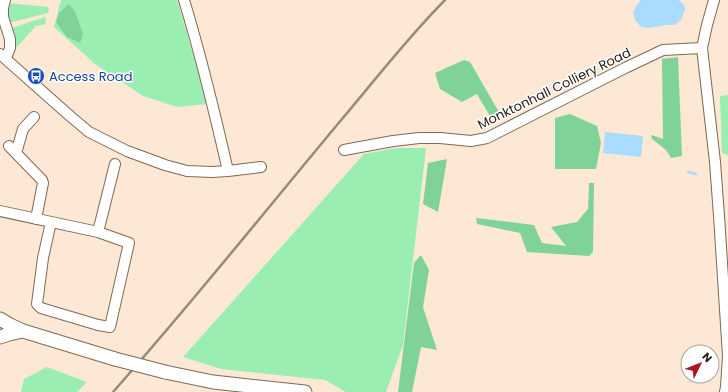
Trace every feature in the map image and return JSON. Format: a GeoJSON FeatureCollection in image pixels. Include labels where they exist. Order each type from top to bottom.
{"type":"FeatureCollection","features":[{"type":"Feature","properties":{"kind":"main road"},"geometry":{"type":"LineString","coordinates":[[0,319],[23,331],[115,359],[165,372],[213,382],[305,392]]}},
{"type":"Feature","properties":{"kind":"main road"},"geometry":{"type":"LineString","coordinates":[[0,325],[0,333]]}},
{"type":"Feature","properties":{"kind":"main road"},"geometry":{"type":"LineString","coordinates":[[0,337],[23,331]]}},
{"type":"Feature","properties":{"kind":"street"},"geometry":{"type":"LineString","coordinates":[[5,0],[3,17],[10,39],[10,48],[3,56],[89,132],[127,151],[166,165],[187,170],[212,172],[261,167]]}},
{"type":"Feature","properties":{"kind":"street"},"geometry":{"type":"LineString","coordinates":[[184,0],[213,107],[228,171]]}},
{"type":"Feature","properties":{"kind":"street"},"geometry":{"type":"LineString","coordinates":[[714,0],[702,48],[719,209],[728,356],[725,392]]}},
{"type":"Feature","properties":{"kind":"street","name":"Monktonhall Colliery Road"},"geometry":{"type":"LineString","coordinates":[[344,150],[419,138],[470,140],[487,138],[663,50],[702,48]]}},
{"type":"Feature","properties":{"kind":"street"},"geometry":{"type":"LineString","coordinates":[[34,117],[23,129],[13,150],[42,180],[43,183],[36,219]]}},
{"type":"Feature","properties":{"kind":"street"},"geometry":{"type":"LineString","coordinates":[[98,232],[115,164]]}},
{"type":"Feature","properties":{"kind":"street"},"geometry":{"type":"LineString","coordinates":[[0,211],[98,232],[129,242],[110,327],[98,325],[41,308],[36,304],[43,258],[51,222]]}},
{"type":"Feature","properties":{"kind":"green space"},"geometry":{"type":"Polygon","coordinates":[[[61,0],[177,0],[208,104],[177,107],[143,96],[95,64],[54,27],[61,0]]]}},
{"type":"Feature","properties":{"kind":"green space"},"geometry":{"type":"Polygon","coordinates":[[[7,3],[49,7],[48,13],[9,23],[6,11],[7,3]]]}},
{"type":"Feature","properties":{"kind":"green space"},"geometry":{"type":"Polygon","coordinates":[[[69,4],[75,11],[83,34],[80,43],[67,37],[56,22],[59,13],[69,4]]]}},
{"type":"Feature","properties":{"kind":"green space"},"geometry":{"type":"Polygon","coordinates":[[[45,17],[46,24],[36,26],[14,50],[15,39],[12,28],[45,17]]]}},
{"type":"Feature","properties":{"kind":"green space"},"geometry":{"type":"Polygon","coordinates":[[[678,57],[682,156],[671,158],[666,150],[651,138],[652,135],[663,139],[662,59],[678,57]]]}},
{"type":"Feature","properties":{"kind":"green space"},"geometry":{"type":"Polygon","coordinates":[[[464,60],[470,62],[499,112],[496,119],[491,118],[477,94],[462,102],[440,89],[435,73],[464,60]]]}},
{"type":"Feature","properties":{"kind":"green space"},"geometry":{"type":"Polygon","coordinates":[[[728,95],[728,155],[722,153],[720,96],[728,95]]]}},
{"type":"Feature","properties":{"kind":"green space"},"geometry":{"type":"Polygon","coordinates":[[[570,114],[597,126],[601,143],[596,169],[555,169],[555,118],[570,114]]]}},
{"type":"Feature","properties":{"kind":"green space"},"geometry":{"type":"Polygon","coordinates":[[[396,148],[426,148],[403,345],[386,392],[346,392],[325,380],[221,369],[183,357],[364,154],[396,148]]]}},
{"type":"Feature","properties":{"kind":"green space"},"geometry":{"type":"Polygon","coordinates":[[[447,159],[438,212],[423,204],[428,163],[447,159]]]}},
{"type":"Feature","properties":{"kind":"green space"},"geometry":{"type":"Polygon","coordinates":[[[589,183],[594,183],[593,252],[589,256],[527,252],[520,233],[477,224],[476,218],[534,225],[542,243],[566,246],[551,227],[577,222],[588,209],[589,183]]]}},
{"type":"Feature","properties":{"kind":"green space"},"geometry":{"type":"Polygon","coordinates":[[[421,255],[429,270],[423,307],[437,350],[421,347],[412,392],[398,392],[414,263],[421,255]]]}},
{"type":"Feature","properties":{"kind":"green space"},"geometry":{"type":"Polygon","coordinates":[[[47,367],[87,382],[77,392],[21,392],[24,379],[47,367]]]}},
{"type":"Feature","properties":{"kind":"water"},"geometry":{"type":"Polygon","coordinates":[[[641,0],[679,0],[684,5],[685,10],[681,20],[674,25],[648,28],[641,27],[635,20],[633,13],[641,0]]]}},
{"type":"Feature","properties":{"kind":"water"},"geometry":{"type":"Polygon","coordinates":[[[605,132],[643,136],[641,157],[603,153],[605,132]]]}},
{"type":"Feature","properties":{"kind":"waterway"},"geometry":{"type":"LineString","coordinates":[[688,172],[696,174]]}},
{"type":"Feature","properties":{"kind":"railway"},"geometry":{"type":"LineString","coordinates":[[113,392],[200,291],[392,58],[445,0]]}},
{"type":"Feature","properties":{"kind":"place","name":"Access Road"},"geometry":{"type":"Point","coordinates":[36,76]}}]}
